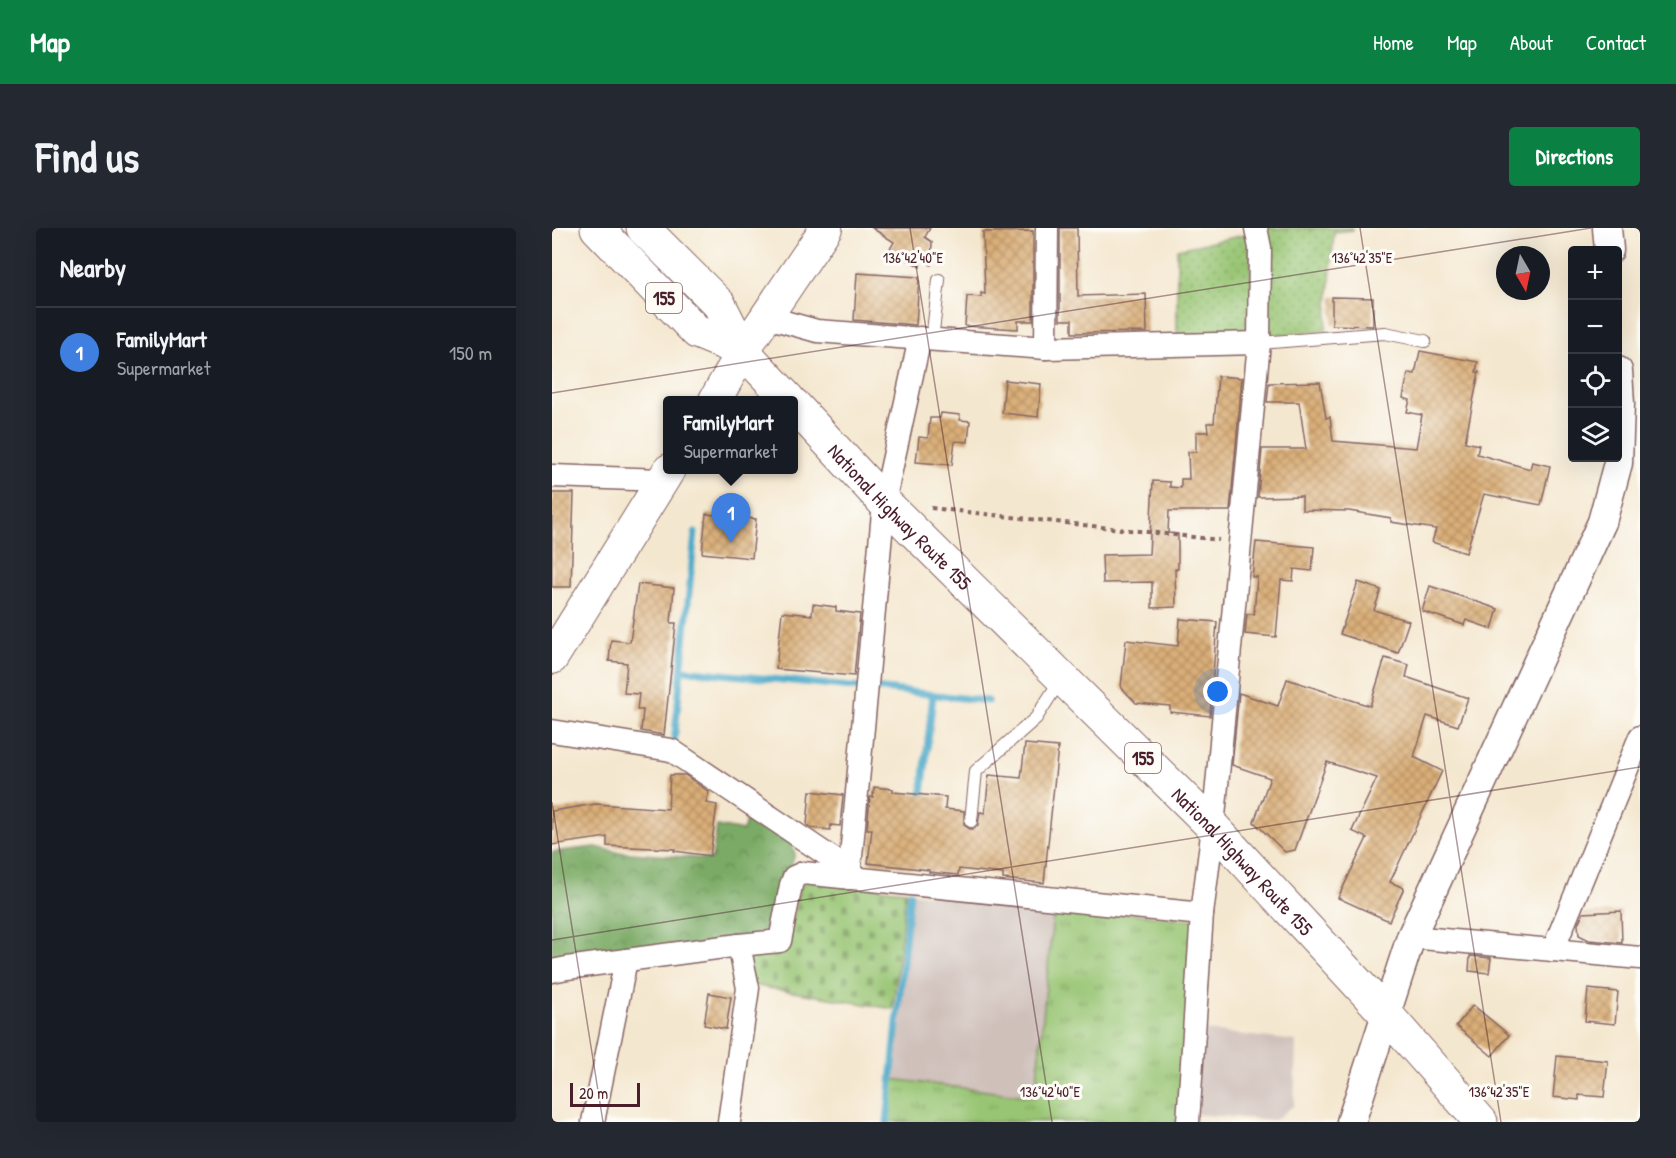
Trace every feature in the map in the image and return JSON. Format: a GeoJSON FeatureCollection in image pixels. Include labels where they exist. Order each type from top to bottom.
{"type":"FeatureCollection","features":[{"type":"Feature","properties":{"kind":"highway","name":"155"},"geometry":{"type":"LineString","coordinates":[[597,228],[697,332],[743,351]]}},
{"type":"Feature","properties":{"kind":"highway","name":"155"},"geometry":{"type":"LineString","coordinates":[[643,228],[719,304],[743,351],[785,396]]}},
{"type":"Feature","properties":{"kind":"highway","name":"National Highway Route 155"},"geometry":{"type":"LineString","coordinates":[[798,409],[884,502],[1213,827],[1386,1014],[1480,1122]]}},
{"type":"Feature","properties":{"kind":"main road"},"geometry":{"type":"LineString","coordinates":[[717,396],[743,351],[767,317],[817,235]]}},
{"type":"Feature","properties":{"kind":"main road"},"geometry":{"type":"LineString","coordinates":[[552,658],[666,475]]}},
{"type":"Feature","properties":{"kind":"street"},"geometry":{"type":"LineString","coordinates":[[1046,348],[1047,228]]}},
{"type":"Feature","properties":{"kind":"street"},"geometry":{"type":"LineString","coordinates":[[1188,1122],[1202,915],[1213,827],[1259,343],[1260,248],[1256,228]]}},
{"type":"Feature","properties":{"kind":"street"},"geometry":{"type":"LineString","coordinates":[[1607,228],[1609,246]]}},
{"type":"Feature","properties":{"kind":"street"},"geometry":{"type":"LineString","coordinates":[[767,317],[818,331],[1046,348],[1259,343]]}},
{"type":"Feature","properties":{"kind":"street"},"geometry":{"type":"LineString","coordinates":[[849,878],[884,502],[926,339]]}},
{"type":"Feature","properties":{"kind":"street"},"geometry":{"type":"LineString","coordinates":[[1351,1122],[1411,937],[1602,522],[1618,464],[1620,408]]}},
{"type":"Feature","properties":{"kind":"street"},"geometry":{"type":"LineString","coordinates":[[552,476],[666,475]]}},
{"type":"Feature","properties":{"kind":"street"},"geometry":{"type":"LineString","coordinates":[[552,731],[671,750],[833,859],[849,878]]}},
{"type":"Feature","properties":{"kind":"street"},"geometry":{"type":"LineString","coordinates":[[1553,950],[1640,736]]}},
{"type":"Feature","properties":{"kind":"street"},"geometry":{"type":"LineString","coordinates":[[552,972],[626,960],[780,941],[791,885],[794,878],[803,873],[1202,915]]}},
{"type":"Feature","properties":{"kind":"street"},"geometry":{"type":"LineString","coordinates":[[1411,937],[1640,958]]}},
{"type":"Feature","properties":{"kind":"street"},"geometry":{"type":"LineString","coordinates":[[729,1122],[748,988],[739,945]]}},
{"type":"Feature","properties":{"kind":"street"},"geometry":{"type":"LineString","coordinates":[[593,1122],[626,960]]}},
{"type":"Feature","properties":{"kind":"lane"},"geometry":{"type":"LineString","coordinates":[[926,339],[939,280]]}},
{"type":"Feature","properties":{"kind":"lane"},"geometry":{"type":"LineString","coordinates":[[1259,343],[1385,333],[1425,341]]}},
{"type":"Feature","properties":{"kind":"lane"},"geometry":{"type":"LineString","coordinates":[[971,821],[976,771],[1036,718],[1062,678]]}},
{"type":"Feature","properties":{"kind":"path"},"geometry":{"type":"LineString","coordinates":[[926,507],[1240,543]]}},
{"type":"Feature","properties":{"kind":"shaded area"},"geometry":{"type":"Polygon","coordinates":[[[910,893],[1054,906],[1035,1097],[892,1079],[910,893]]]}},
{"type":"Feature","properties":{"kind":"shaded area"},"geometry":{"type":"Polygon","coordinates":[[[1201,1030],[1296,1041],[1294,1105],[1275,1120],[1192,1114],[1201,1030]]]}},
{"type":"Feature","properties":{"kind":"green space"},"geometry":{"type":"Polygon","coordinates":[[[1262,228],[1353,228],[1353,230],[1334,232],[1326,331],[1263,336],[1262,228]]]}},
{"type":"Feature","properties":{"kind":"green space"},"geometry":{"type":"Polygon","coordinates":[[[1250,234],[1253,337],[1177,339],[1177,249],[1250,234]]]}},
{"type":"Feature","properties":{"kind":"green space"},"geometry":{"type":"Polygon","coordinates":[[[750,808],[790,840],[795,854],[774,917],[764,930],[744,939],[552,963],[552,852],[596,847],[617,852],[712,859],[717,826],[743,831],[750,808]]]}},
{"type":"Feature","properties":{"kind":"green space"},"geometry":{"type":"Polygon","coordinates":[[[808,881],[906,891],[893,1009],[752,985],[745,950],[787,946],[799,888],[808,881]]]}},
{"type":"Feature","properties":{"kind":"green space"},"geometry":{"type":"Polygon","coordinates":[[[1054,906],[1196,920],[1182,1122],[887,1122],[892,1079],[1035,1097],[1054,906]]]}},
{"type":"Feature","properties":{"kind":"building"},"geometry":{"type":"Polygon","coordinates":[[[872,228],[930,228],[925,237],[932,242],[931,265],[920,258],[920,267],[890,249],[894,242],[872,228]]]}},
{"type":"Feature","properties":{"kind":"building"},"geometry":{"type":"Polygon","coordinates":[[[1060,228],[1077,228],[1078,296],[1146,294],[1147,332],[1072,333],[1072,320],[1060,320],[1060,228]]]}},
{"type":"Feature","properties":{"kind":"building"},"geometry":{"type":"Polygon","coordinates":[[[1033,231],[1033,321],[1018,321],[1018,329],[965,326],[967,296],[981,297],[981,293],[985,294],[983,232],[1033,231]]]}},
{"type":"Feature","properties":{"kind":"building"},"geometry":{"type":"Polygon","coordinates":[[[857,273],[919,277],[916,325],[854,320],[857,273]]]}},
{"type":"Feature","properties":{"kind":"building"},"geometry":{"type":"Polygon","coordinates":[[[1332,297],[1373,298],[1373,326],[1332,325],[1332,297]]]}},
{"type":"Feature","properties":{"kind":"building"},"geometry":{"type":"Polygon","coordinates":[[[1420,351],[1478,362],[1476,372],[1479,372],[1465,442],[1479,445],[1477,454],[1530,469],[1532,462],[1550,466],[1541,505],[1484,494],[1466,553],[1432,542],[1436,529],[1391,522],[1391,518],[1349,511],[1302,510],[1302,496],[1258,497],[1262,449],[1306,449],[1299,402],[1267,402],[1269,383],[1320,382],[1326,418],[1330,417],[1333,441],[1416,448],[1422,415],[1407,412],[1410,400],[1403,398],[1408,373],[1415,374],[1420,351]]]}},
{"type":"Feature","properties":{"kind":"building"},"geometry":{"type":"Polygon","coordinates":[[[1218,376],[1242,378],[1230,511],[1169,511],[1168,533],[1178,534],[1178,569],[1175,569],[1176,607],[1152,608],[1152,582],[1103,583],[1102,555],[1149,554],[1153,481],[1170,482],[1170,487],[1181,488],[1181,479],[1189,479],[1188,452],[1196,452],[1196,432],[1208,432],[1207,423],[1214,423],[1218,376]]]}},
{"type":"Feature","properties":{"kind":"building"},"geometry":{"type":"Polygon","coordinates":[[[1005,380],[1041,384],[1038,417],[1002,413],[1005,380]]]}},
{"type":"Feature","properties":{"kind":"building"},"geometry":{"type":"Polygon","coordinates":[[[941,413],[960,415],[960,420],[970,421],[968,442],[955,441],[952,465],[916,462],[919,437],[928,438],[930,418],[940,418],[941,413]]]}},
{"type":"Feature","properties":{"kind":"building"},"geometry":{"type":"Polygon","coordinates":[[[552,493],[574,493],[571,587],[552,587],[552,493]]]}},
{"type":"Feature","properties":{"kind":"building"},"geometry":{"type":"Polygon","coordinates":[[[706,514],[756,519],[752,558],[702,553],[706,514]]]}},
{"type":"Feature","properties":{"kind":"building"},"geometry":{"type":"Polygon","coordinates":[[[1256,542],[1314,547],[1312,571],[1294,569],[1293,581],[1281,580],[1276,637],[1245,634],[1247,614],[1254,614],[1257,577],[1252,577],[1256,542]]]}},
{"type":"Feature","properties":{"kind":"building"},"geometry":{"type":"Polygon","coordinates":[[[1358,582],[1381,590],[1374,610],[1409,621],[1398,653],[1340,634],[1358,582]]]}},
{"type":"Feature","properties":{"kind":"building"},"geometry":{"type":"Polygon","coordinates":[[[638,584],[674,588],[671,623],[676,623],[664,735],[641,731],[643,710],[637,710],[639,694],[624,693],[627,663],[609,661],[611,640],[630,642],[638,584]]]}},
{"type":"Feature","properties":{"kind":"building"},"geometry":{"type":"Polygon","coordinates":[[[1430,586],[1498,609],[1492,629],[1466,620],[1464,625],[1422,611],[1430,586]]]}},
{"type":"Feature","properties":{"kind":"building"},"geometry":{"type":"Polygon","coordinates":[[[813,604],[836,607],[836,611],[860,614],[854,676],[776,669],[782,612],[812,615],[813,604]]]}},
{"type":"Feature","properties":{"kind":"building"},"geometry":{"type":"Polygon","coordinates":[[[1180,619],[1217,622],[1210,716],[1170,712],[1170,706],[1136,703],[1121,687],[1126,640],[1178,646],[1180,619]]]}},
{"type":"Feature","properties":{"kind":"building"},"geometry":{"type":"Polygon","coordinates":[[[1385,658],[1409,665],[1406,677],[1468,698],[1458,726],[1427,716],[1414,757],[1442,771],[1390,882],[1404,888],[1389,921],[1338,898],[1367,838],[1352,831],[1377,778],[1327,762],[1295,850],[1285,852],[1254,822],[1270,778],[1232,765],[1239,693],[1278,706],[1287,679],[1370,706],[1385,658]]]}},
{"type":"Feature","properties":{"kind":"building"},"geometry":{"type":"Polygon","coordinates":[[[1025,744],[1058,747],[1044,883],[1003,879],[1003,874],[959,869],[958,875],[868,863],[872,829],[867,829],[870,797],[873,797],[874,787],[893,789],[893,792],[946,797],[945,809],[964,811],[964,825],[974,829],[978,825],[980,812],[985,813],[989,775],[1021,778],[1025,744]]]}},
{"type":"Feature","properties":{"kind":"building"},"geometry":{"type":"Polygon","coordinates":[[[670,775],[685,775],[709,792],[706,803],[717,805],[710,856],[674,851],[675,849],[607,846],[607,837],[552,845],[552,811],[596,804],[668,809],[670,775]]]}},
{"type":"Feature","properties":{"kind":"building"},"geometry":{"type":"Polygon","coordinates":[[[810,791],[843,795],[840,826],[831,825],[830,830],[811,828],[807,825],[810,791]]]}},
{"type":"Feature","properties":{"kind":"building"},"geometry":{"type":"Polygon","coordinates":[[[1621,911],[1622,943],[1589,940],[1579,935],[1578,924],[1583,913],[1621,911]]]}},
{"type":"Feature","properties":{"kind":"building"},"geometry":{"type":"Polygon","coordinates":[[[1470,956],[1491,958],[1489,973],[1469,971],[1470,956]]]}},
{"type":"Feature","properties":{"kind":"building"},"geometry":{"type":"Polygon","coordinates":[[[1588,989],[1618,992],[1615,1024],[1585,1021],[1588,989]]]}},
{"type":"Feature","properties":{"kind":"building"},"geometry":{"type":"Polygon","coordinates":[[[709,993],[731,997],[726,1029],[704,1025],[709,993]]]}},
{"type":"Feature","properties":{"kind":"building"},"geometry":{"type":"Polygon","coordinates":[[[1473,1005],[1509,1035],[1492,1056],[1456,1026],[1473,1005]]]}},
{"type":"Feature","properties":{"kind":"building"},"geometry":{"type":"Polygon","coordinates":[[[1557,1056],[1608,1061],[1604,1097],[1579,1095],[1579,1100],[1553,1097],[1557,1056]]]}},
{"type":"Feature","properties":{"kind":"waterway"},"geometry":{"type":"LineString","coordinates":[[674,742],[695,533]]}},
{"type":"Feature","properties":{"kind":"waterway"},"geometry":{"type":"LineString","coordinates":[[682,670],[862,688]]}},
{"type":"Feature","properties":{"kind":"waterway"},"geometry":{"type":"LineString","coordinates":[[875,688],[988,701]]}},
{"type":"Feature","properties":{"kind":"waterway"},"geometry":{"type":"LineString","coordinates":[[921,804],[933,695]]}},
{"type":"Feature","properties":{"kind":"waterway"},"geometry":{"type":"LineString","coordinates":[[887,1122],[910,893]]}},
{"type":"Feature","properties":{"kind":"place","name":"FamilyMart"},"geometry":{"type":"Point","coordinates":[731,543]}}]}
